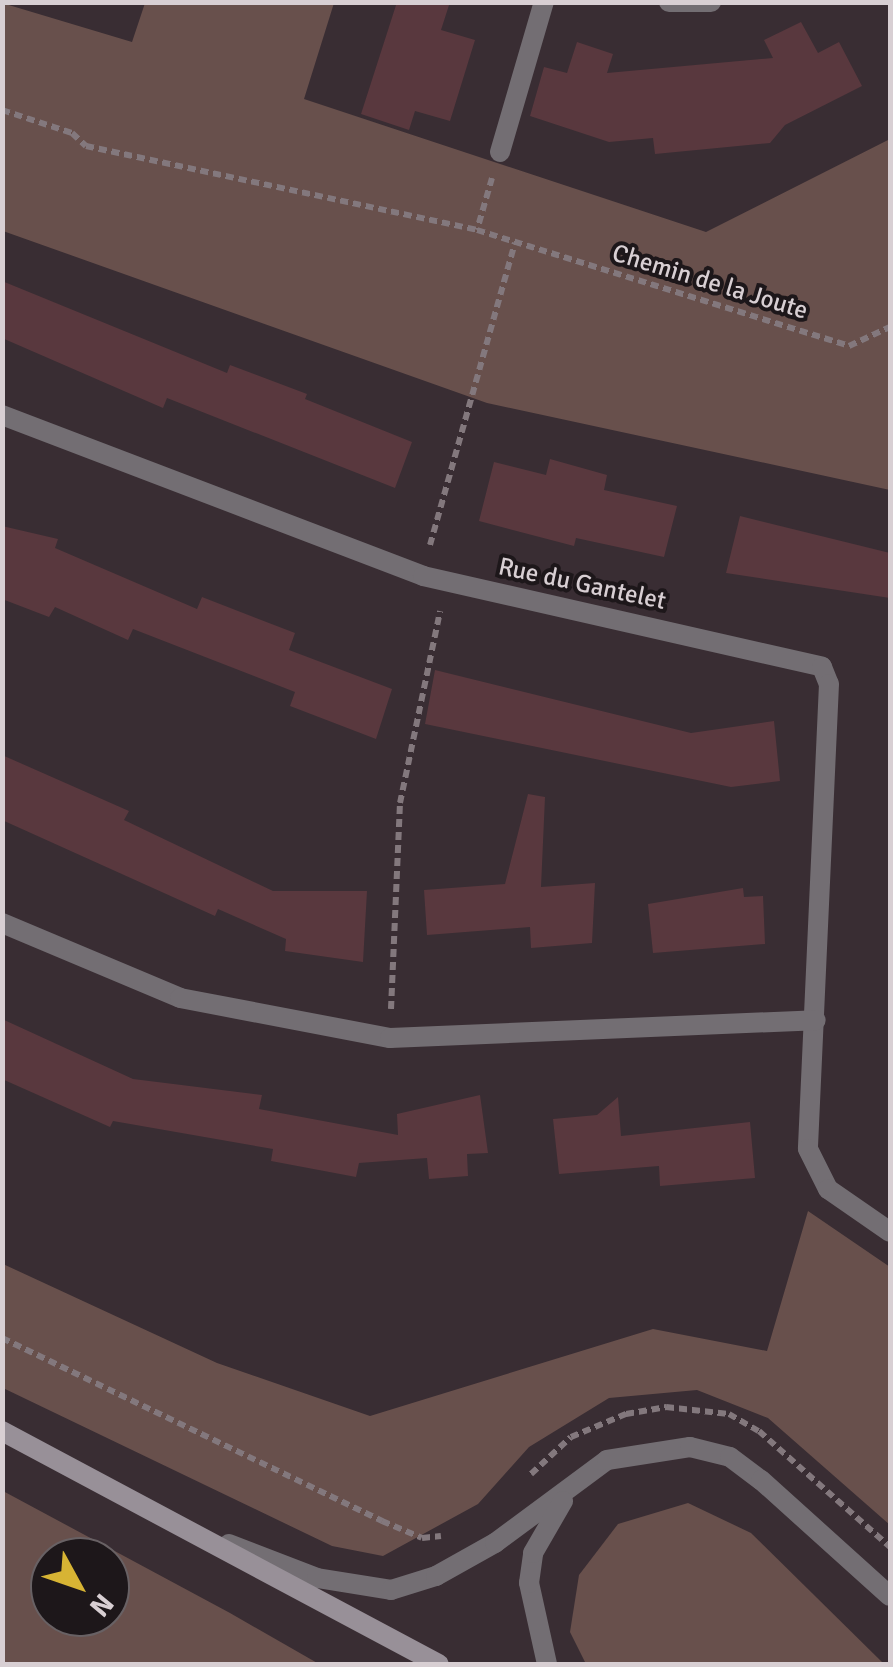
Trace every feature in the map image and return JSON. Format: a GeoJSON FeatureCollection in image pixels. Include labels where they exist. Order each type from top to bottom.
{"type":"FeatureCollection","features":[{"type":"Feature","properties":{"kind":"main road"},"geometry":{"type":"LineString","coordinates":[[2,1431],[218,1540],[439,1664]]}},
{"type":"Feature","properties":{"kind":"street"},"geometry":{"type":"LineString","coordinates":[[500,152],[544,2]]}},
{"type":"Feature","properties":{"kind":"street"},"geometry":{"type":"LineString","coordinates":[[669,2],[711,2]]}},
{"type":"Feature","properties":{"kind":"street","name":"Rue du Gantelet"},"geometry":{"type":"LineString","coordinates":[[2,416],[423,576],[804,657],[822,667],[829,684],[808,1149],[828,1189],[890,1232]]}},
{"type":"Feature","properties":{"kind":"street"},"geometry":{"type":"LineString","coordinates":[[2,923],[180,998],[390,1038],[816,1020]]}},
{"type":"Feature","properties":{"kind":"street"},"geometry":{"type":"LineString","coordinates":[[218,1540],[317,1578],[391,1590],[436,1576],[566,1495],[606,1460],[647,1450],[690,1447],[730,1457],[890,1596]]}},
{"type":"Feature","properties":{"kind":"street"},"geometry":{"type":"LineString","coordinates":[[546,1664],[529,1583],[533,1553],[566,1495]]}},
{"type":"Feature","properties":{"kind":"path","name":"Chemin de la Joute"},"geometry":{"type":"LineString","coordinates":[[2,110],[72,134],[86,146],[477,230],[849,346],[890,327]]}},
{"type":"Feature","properties":{"kind":"path"},"geometry":{"type":"LineString","coordinates":[[477,230],[500,152]]}},
{"type":"Feature","properties":{"kind":"path"},"geometry":{"type":"LineString","coordinates":[[423,576],[516,244]]}},
{"type":"Feature","properties":{"kind":"path"},"geometry":{"type":"LineString","coordinates":[[390,1038],[400,803],[447,580]]}},
{"type":"Feature","properties":{"kind":"path"},"geometry":{"type":"LineString","coordinates":[[2,1338],[408,1532],[458,1533]]}},
{"type":"Feature","properties":{"kind":"path"},"geometry":{"type":"LineString","coordinates":[[525,1480],[570,1437],[626,1414],[666,1407],[729,1414],[759,1431],[890,1547]]}},
{"type":"Feature","properties":{"kind":"shaded area"},"geometry":{"type":"Polygon","coordinates":[[[2,3],[132,42],[145,3],[334,3],[304,99],[706,232],[890,139],[890,490],[487,403],[3,231],[2,3]]]}},
{"type":"Feature","properties":{"kind":"shaded area"},"geometry":{"type":"Polygon","coordinates":[[[808,1211],[890,1267],[890,1525],[768,1418],[697,1390],[609,1398],[529,1447],[478,1504],[383,1556],[332,1546],[3,1388],[3,1264],[217,1363],[370,1416],[653,1329],[767,1351],[808,1211]]]}},
{"type":"Feature","properties":{"kind":"shaded area"},"geometry":{"type":"Polygon","coordinates":[[[3,1491],[89,1537],[30,1537],[30,1637],[130,1637],[130,1559],[319,1664],[3,1664],[3,1491]]]}},
{"type":"Feature","properties":{"kind":"shaded area"},"geometry":{"type":"Polygon","coordinates":[[[688,1503],[751,1533],[884,1664],[586,1664],[570,1632],[579,1575],[618,1524],[688,1503]]]}},
{"type":"Feature","properties":{"kind":"building"},"geometry":{"type":"Polygon","coordinates":[[[397,2],[450,2],[441,30],[475,40],[450,121],[415,111],[409,130],[361,114],[397,2]]]}},
{"type":"Feature","properties":{"kind":"building"},"geometry":{"type":"Polygon","coordinates":[[[801,22],[818,53],[839,42],[862,86],[785,125],[770,143],[655,154],[653,138],[609,142],[530,116],[544,67],[567,73],[577,42],[613,54],[607,73],[773,58],[764,40],[801,22]]]}},
{"type":"Feature","properties":{"kind":"building"},"geometry":{"type":"Polygon","coordinates":[[[2,281],[227,373],[230,365],[307,394],[305,399],[412,442],[395,488],[167,398],[163,408],[2,338],[2,281]]]}},
{"type":"Feature","properties":{"kind":"building"},"geometry":{"type":"Polygon","coordinates":[[[550,459],[607,475],[604,490],[677,506],[664,557],[576,538],[574,546],[479,521],[494,462],[546,475],[550,459]]]}},
{"type":"Feature","properties":{"kind":"building"},"geometry":{"type":"Polygon","coordinates":[[[740,516],[890,553],[890,598],[726,573],[740,516]]]}},
{"type":"Feature","properties":{"kind":"building"},"geometry":{"type":"Polygon","coordinates":[[[2,526],[58,539],[55,548],[197,609],[202,597],[295,633],[289,650],[392,689],[376,739],[290,706],[295,692],[133,629],[128,640],[55,607],[49,617],[2,599],[2,526]]]}},
{"type":"Feature","properties":{"kind":"building"},"geometry":{"type":"Polygon","coordinates":[[[435,670],[691,733],[774,721],[780,781],[731,787],[425,724],[435,670]]]}},
{"type":"Feature","properties":{"kind":"building"},"geometry":{"type":"Polygon","coordinates":[[[2,755],[129,811],[124,820],[273,891],[367,891],[363,962],[285,951],[286,939],[218,909],[215,916],[2,820],[2,755]]]}},
{"type":"Feature","properties":{"kind":"building"},"geometry":{"type":"Polygon","coordinates":[[[528,794],[545,797],[541,887],[595,883],[592,943],[531,948],[530,927],[427,935],[424,890],[505,884],[528,794]]]}},
{"type":"Feature","properties":{"kind":"building"},"geometry":{"type":"Polygon","coordinates":[[[743,888],[744,897],[763,896],[765,944],[653,953],[648,904],[743,888]]]}},
{"type":"Feature","properties":{"kind":"building"},"geometry":{"type":"Polygon","coordinates":[[[2,1019],[133,1079],[262,1095],[259,1109],[398,1135],[397,1114],[480,1095],[488,1153],[467,1154],[468,1176],[429,1179],[427,1158],[359,1163],[356,1177],[271,1161],[273,1149],[113,1121],[110,1127],[2,1079],[2,1019]]]}},
{"type":"Feature","properties":{"kind":"building"},"geometry":{"type":"Polygon","coordinates":[[[618,1097],[621,1136],[750,1122],[755,1178],[660,1186],[659,1166],[559,1174],[553,1119],[597,1115],[618,1097]]]}}]}
